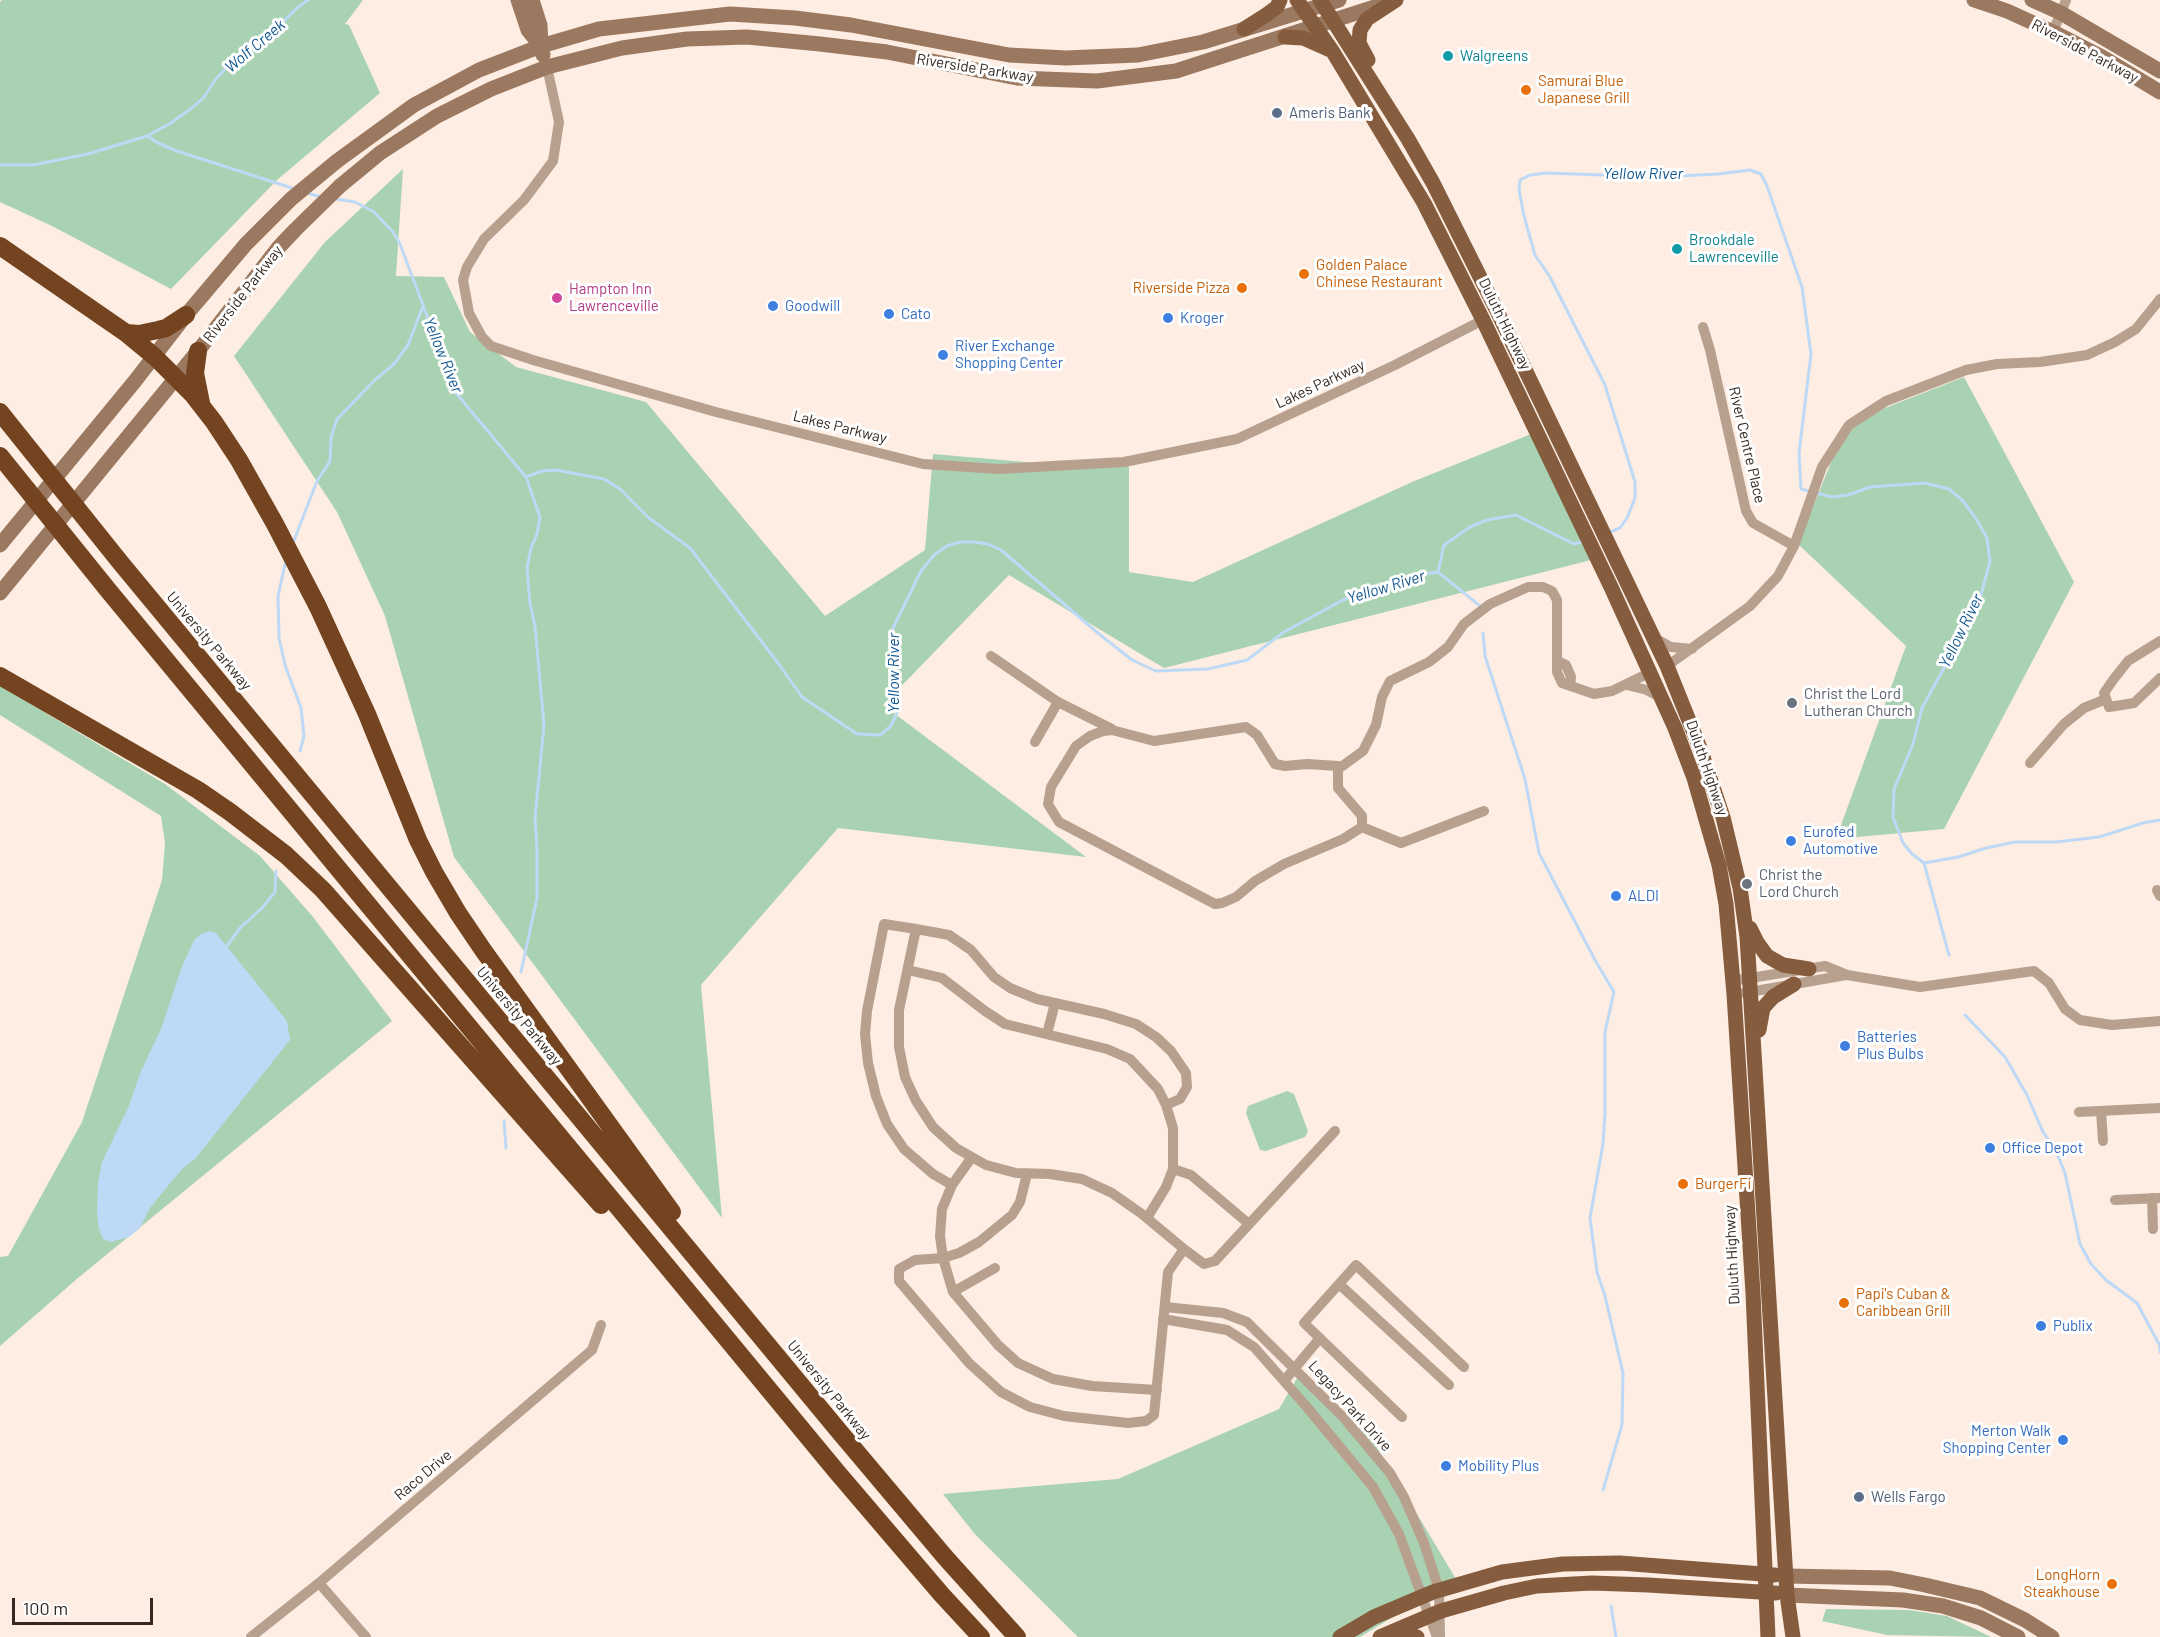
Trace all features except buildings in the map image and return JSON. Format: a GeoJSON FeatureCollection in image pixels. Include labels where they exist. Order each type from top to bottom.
{"type":"FeatureCollection","features":[{"type":"Feature","properties":{"kind":"highway"},"geometry":{"type":"LineString","coordinates":[[0,246],[126,333],[154,357],[201,404],[239,460],[314,598],[367,714],[418,840],[458,913],[693,1241],[728,1296]]}},
{"type":"Feature","properties":{"kind":"highway"},"geometry":{"type":"LineString","coordinates":[[126,333],[139,334],[166,328],[186,315]]}},
{"type":"Feature","properties":{"kind":"highway"},"geometry":{"type":"LineString","coordinates":[[198,351],[195,373],[201,404]]}},
{"type":"Feature","properties":{"kind":"highway","name":"University Parkway"},"geometry":{"type":"LineString","coordinates":[[0,412],[120,562],[908,1514],[1017,1637]]}},
{"type":"Feature","properties":{"kind":"highway"},"geometry":{"type":"LineString","coordinates":[[0,456],[100,581],[756,1374],[927,1577],[981,1637]]}},
{"type":"Feature","properties":{"kind":"highway"},"geometry":{"type":"LineString","coordinates":[[0,676],[198,790],[253,829],[293,862],[323,890],[556,1153],[719,1342],[756,1374]]}},
{"type":"Feature","properties":{"kind":"main road"},"geometry":{"type":"LineString","coordinates":[[518,0],[528,30],[541,46]]}},
{"type":"Feature","properties":{"kind":"main road"},"geometry":{"type":"LineString","coordinates":[[532,0],[540,25],[541,46],[547,67]]}},
{"type":"Feature","properties":{"kind":"main road"},"geometry":{"type":"LineString","coordinates":[[1244,29],[1277,7],[1280,0]]}},
{"type":"Feature","properties":{"kind":"main road","name":"Riverside Parkway"},"geometry":{"type":"LineString","coordinates":[[0,545],[186,315],[246,244],[291,199],[381,128],[433,93],[478,70],[541,46],[599,29],[730,14],[851,25],[1009,55],[1066,58],[1138,55],[1203,42],[1244,29],[1300,6],[1339,0]]}},
{"type":"Feature","properties":{"kind":"main road"},"geometry":{"type":"LineString","coordinates":[[1396,0],[1367,19],[1360,30],[1359,43],[1396,119]]}},
{"type":"Feature","properties":{"kind":"main road","name":"Riverside Parkway"},"geometry":{"type":"LineString","coordinates":[[0,593],[198,351],[278,248],[295,230],[340,186],[380,153],[437,116],[491,89],[547,67],[622,48],[665,41],[747,37],[887,52],[1017,78],[1096,81],[1176,71],[1396,0]]}},
{"type":"Feature","properties":{"kind":"main road","name":"Riverside Parkway"},"geometry":{"type":"LineString","coordinates":[[1974,0],[2007,11],[2053,32],[2102,57],[2160,92]]}},
{"type":"Feature","properties":{"kind":"main road","name":"Riverside Parkway"},"geometry":{"type":"LineString","coordinates":[[2032,0],[2064,6],[2160,71]]}},
{"type":"Feature","properties":{"kind":"main road","name":"Duluth Highway"},"geometry":{"type":"LineString","coordinates":[[1322,3],[1396,119],[1438,193],[1502,321],[1667,666],[1700,748],[1723,817],[1745,918],[1787,1595],[1793,1637]]}},
{"type":"Feature","properties":{"kind":"main road","name":"Duluth Highway"},"geometry":{"type":"LineString","coordinates":[[1300,6],[1333,52],[1424,203],[1483,320],[1611,586],[1662,698],[1694,778],[1719,865],[1726,904],[1733,988],[1752,1282],[1767,1637]]}},
{"type":"Feature","properties":{"kind":"main road"},"geometry":{"type":"LineString","coordinates":[[1285,37],[1303,38],[1333,52]]}},
{"type":"Feature","properties":{"kind":"main road"},"geometry":{"type":"LineString","coordinates":[[1611,586],[1619,590],[1650,652],[1667,666]]}},
{"type":"Feature","properties":{"kind":"main road"},"geometry":{"type":"LineString","coordinates":[[1649,673],[1669,686],[1700,748]]}},
{"type":"Feature","properties":{"kind":"main road"},"geometry":{"type":"LineString","coordinates":[[1745,918],[1767,956],[1782,965],[1809,969]]}},
{"type":"Feature","properties":{"kind":"main road"},"geometry":{"type":"LineString","coordinates":[[1755,1053],[1763,1008],[1773,997],[1794,984]]}},
{"type":"Feature","properties":{"kind":"main road"},"geometry":{"type":"LineString","coordinates":[[1341,1637],[1374,1617],[1422,1596],[1502,1572],[1563,1564],[1620,1563],[1786,1576],[1890,1578],[1980,1598],[2018,1616],[2052,1637]]}},
{"type":"Feature","properties":{"kind":"main road"},"geometry":{"type":"LineString","coordinates":[[1380,1637],[1435,1613],[1504,1593],[1537,1586],[1592,1583],[1669,1585],[1765,1591],[1787,1595],[1903,1600],[1943,1606],[1981,1618],[2018,1637]]}},
{"type":"Feature","properties":{"kind":"main road"},"geometry":{"type":"LineString","coordinates":[[1395,1637],[1417,1637]]}},
{"type":"Feature","properties":{"kind":"street"},"geometry":{"type":"LineString","coordinates":[[2053,32],[2064,6]]}},
{"type":"Feature","properties":{"kind":"street","name":"Lakes Parkway"},"geometry":{"type":"LineString","coordinates":[[547,67],[559,122],[553,161],[524,200],[484,239],[467,267],[463,280],[469,313],[482,337],[491,346],[716,412],[923,464],[999,469],[1124,462],[1236,438],[1395,365],[1483,320]]}},
{"type":"Feature","properties":{"kind":"street"},"geometry":{"type":"LineString","coordinates":[[1667,666],[1750,606],[1778,576],[1794,546],[1822,467],[1849,425],[1886,400],[1966,370],[1997,364],[2040,362],[2087,355],[2136,329],[2159,302]]}},
{"type":"Feature","properties":{"kind":"street","name":"River Centre Place"},"geometry":{"type":"LineString","coordinates":[[1703,327],[1746,511],[1753,523],[1794,546]]}},
{"type":"Feature","properties":{"kind":"street"},"geometry":{"type":"LineString","coordinates":[[991,656],[1058,702],[1112,730],[1154,741],[1246,727],[1257,735],[1275,764],[1285,766],[1307,764],[1340,766],[1363,751],[1376,725],[1382,697],[1390,681],[1429,662],[1448,647],[1464,624],[1490,604],[1528,587],[1544,587],[1552,591],[1557,600],[1558,661],[1566,665],[1571,677],[1570,686],[1594,694],[1628,685],[1649,673]]}},
{"type":"Feature","properties":{"kind":"street"},"geometry":{"type":"LineString","coordinates":[[1653,637],[1671,646],[1692,649]]}},
{"type":"Feature","properties":{"kind":"street"},"geometry":{"type":"LineString","coordinates":[[2160,641],[2127,661],[2104,693],[2109,707],[2134,703],[2160,678]]}},
{"type":"Feature","properties":{"kind":"street"},"geometry":{"type":"LineString","coordinates":[[1628,685],[1647,690],[1662,698]]}},
{"type":"Feature","properties":{"kind":"street"},"geometry":{"type":"LineString","coordinates":[[2030,763],[2064,724],[2084,708],[2106,699]]}},
{"type":"Feature","properties":{"kind":"street"},"geometry":{"type":"LineString","coordinates":[[1035,742],[1058,702]]}},
{"type":"Feature","properties":{"kind":"street"},"geometry":{"type":"LineString","coordinates":[[1112,730],[1089,736],[1076,746],[1051,787],[1048,804],[1059,822],[1215,904],[1236,897],[1255,881],[1343,839],[1362,827]]}},
{"type":"Feature","properties":{"kind":"street"},"geometry":{"type":"LineString","coordinates":[[1340,766],[1338,788],[1362,816],[1362,827]]}},
{"type":"Feature","properties":{"kind":"street"},"geometry":{"type":"LineString","coordinates":[[1362,827],[1401,843],[1484,812]]}},
{"type":"Feature","properties":{"kind":"street"},"geometry":{"type":"LineString","coordinates":[[952,1185],[933,1174],[904,1149],[887,1124],[876,1096],[868,1063],[865,1034],[867,1011],[884,924],[949,935],[970,950],[994,977],[1010,988],[1037,999],[1104,1014],[1136,1024],[1164,1044],[1186,1073],[1187,1088],[1180,1099],[1166,1106]]}},
{"type":"Feature","properties":{"kind":"street"},"geometry":{"type":"LineString","coordinates":[[916,929],[899,1010],[899,1047],[905,1077],[916,1101],[933,1127],[956,1148],[986,1165],[1016,1173],[1050,1174],[1083,1179],[1112,1193],[1204,1264],[1215,1261],[1335,1131]]}},
{"type":"Feature","properties":{"kind":"street"},"geometry":{"type":"LineString","coordinates":[[1733,988],[1825,966],[1847,975],[1920,987],[2034,971],[2049,982],[2065,1009],[2080,1020],[2112,1025],[2160,1021]]}},
{"type":"Feature","properties":{"kind":"street"},"geometry":{"type":"LineString","coordinates":[[908,970],[942,978],[1005,1024],[1107,1049],[1130,1059],[1158,1089],[1173,1128],[1173,1169],[1147,1218]]}},
{"type":"Feature","properties":{"kind":"street"},"geometry":{"type":"LineString","coordinates":[[1750,985],[1794,984],[1847,975]]}},
{"type":"Feature","properties":{"kind":"street"},"geometry":{"type":"LineString","coordinates":[[1047,1034],[1055,1003]]}},
{"type":"Feature","properties":{"kind":"street"},"geometry":{"type":"LineString","coordinates":[[2079,1112],[2160,1108]]}},
{"type":"Feature","properties":{"kind":"street"},"geometry":{"type":"LineString","coordinates":[[2101,1111],[2103,1141]]}},
{"type":"Feature","properties":{"kind":"street"},"geometry":{"type":"LineString","coordinates":[[972,1157],[952,1185],[942,1209],[940,1236],[943,1258],[953,1292],[998,1345],[1018,1363],[1053,1379],[1092,1386],[1157,1390]]}},
{"type":"Feature","properties":{"kind":"street"},"geometry":{"type":"LineString","coordinates":[[1173,1169],[1191,1175],[1249,1224]]}},
{"type":"Feature","properties":{"kind":"street"},"geometry":{"type":"LineString","coordinates":[[1026,1174],[1020,1202],[1012,1215],[979,1242],[959,1253],[943,1258],[915,1260],[899,1269],[899,1281],[969,1363],[1001,1392],[1030,1407],[1064,1416],[1128,1424],[1146,1421],[1154,1415],[1168,1272],[1184,1249]]}},
{"type":"Feature","properties":{"kind":"street"},"geometry":{"type":"LineString","coordinates":[[2115,1200],[2156,1198],[2153,1229]]}},
{"type":"Feature","properties":{"kind":"street"},"geometry":{"type":"LineString","coordinates":[[1402,1417],[1304,1323],[1356,1265],[1464,1367]]}},
{"type":"Feature","properties":{"kind":"street"},"geometry":{"type":"LineString","coordinates":[[953,1292],[994,1268]]}},
{"type":"Feature","properties":{"kind":"street"},"geometry":{"type":"LineString","coordinates":[[1339,1284],[1449,1385]]}},
{"type":"Feature","properties":{"kind":"street","name":"Legacy Park Drive"},"geometry":{"type":"LineString","coordinates":[[1165,1307],[1223,1314],[1247,1322],[1344,1418],[1390,1473],[1404,1497],[1424,1543],[1439,1590],[1435,1613],[1439,1637]]}},
{"type":"Feature","properties":{"kind":"street","name":"Legacy Park Drive"},"geometry":{"type":"LineString","coordinates":[[1163,1319],[1227,1330],[1254,1347],[1373,1487],[1399,1534],[1422,1596],[1435,1613]]}},
{"type":"Feature","properties":{"kind":"street","name":"Raco Drive"},"geometry":{"type":"LineString","coordinates":[[250,1637],[319,1583],[592,1350],[601,1325]]}},
{"type":"Feature","properties":{"kind":"street"},"geometry":{"type":"LineString","coordinates":[[1284,1381],[1320,1338]]}},
{"type":"Feature","properties":{"kind":"street"},"geometry":{"type":"LineString","coordinates":[[319,1583],[366,1637]]}},
{"type":"Feature","properties":{"kind":"green space"},"geometry":{"type":"Polygon","coordinates":[[[2,0],[363,0],[345,24],[349,25],[380,93],[277,180],[171,289],[54,227],[0,202],[0,2],[2,0]]]}},
{"type":"Feature","properties":{"kind":"green space"},"geometry":{"type":"Polygon","coordinates":[[[403,169],[396,276],[444,277],[470,332],[516,367],[646,402],[825,616],[925,550],[933,454],[1083,467],[1129,458],[1129,572],[1193,582],[1412,482],[1541,430],[1599,558],[1164,668],[1009,575],[883,705],[1086,857],[838,828],[701,985],[722,1218],[454,857],[385,616],[337,512],[234,356],[325,242],[403,169]]]}},
{"type":"Feature","properties":{"kind":"green space"},"geometry":{"type":"Polygon","coordinates":[[[1964,377],[2074,582],[1944,829],[1836,839],[1906,646],[1798,544],[1847,423],[1964,377]]]}},
{"type":"Feature","properties":{"kind":"green space"},"geometry":{"type":"Polygon","coordinates":[[[0,686],[165,784],[260,856],[313,917],[392,1021],[78,1278],[0,1346],[0,1257],[8,1256],[82,1122],[162,880],[165,843],[161,816],[0,715],[0,686]]]}},
{"type":"Feature","properties":{"kind":"green space"},"geometry":{"type":"Polygon","coordinates":[[[1287,1091],[1294,1094],[1308,1131],[1305,1137],[1266,1151],[1260,1150],[1246,1113],[1248,1106],[1287,1091]]]}},
{"type":"Feature","properties":{"kind":"green space"},"geometry":{"type":"Polygon","coordinates":[[[1300,1373],[1373,1441],[1456,1579],[1360,1637],[1078,1637],[974,1533],[943,1494],[1118,1479],[1279,1409],[1300,1373]]]}},
{"type":"Feature","properties":{"kind":"green space"},"geometry":{"type":"Polygon","coordinates":[[[1826,1609],[1909,1610],[1947,1616],[1991,1637],[1887,1635],[1822,1621],[1826,1609]]]}},
{"type":"Feature","properties":{"kind":"water"},"geometry":{"type":"Polygon","coordinates":[[[209,931],[216,933],[287,1021],[290,1040],[195,1159],[183,1168],[150,1208],[140,1228],[129,1237],[110,1242],[103,1239],[97,1214],[98,1182],[102,1162],[128,1108],[141,1071],[161,1029],[181,969],[194,940],[209,931]]]}},
{"type":"Feature","properties":{"kind":"waterway","name":"Wolf Creek"},"geometry":{"type":"LineString","coordinates":[[0,165],[33,165],[88,154],[147,136],[171,123],[193,107],[204,97],[229,65],[256,49],[308,0]]}},
{"type":"Feature","properties":{"kind":"waterway","name":"Yellow River"},"geometry":{"type":"LineString","coordinates":[[147,136],[177,151],[295,189]]}},
{"type":"Feature","properties":{"kind":"waterway","name":"Yellow River"},"geometry":{"type":"LineString","coordinates":[[1610,532],[1620,528],[1627,518],[1635,498],[1635,482],[1605,385],[1550,277],[1535,255],[1524,216],[1519,190],[1520,180],[1530,175],[1547,173],[1659,177],[1750,170],[1761,174],[1802,287],[1811,354],[1799,453],[1801,489],[1832,497],[1848,495],[1870,487],[1925,483],[1949,489],[1962,500],[1987,538],[1990,561],[1978,606],[1922,708],[1913,744],[1894,789],[1893,817],[1903,843],[1924,863],[2015,842],[2056,842],[2099,837],[2160,820]]}},
{"type":"Feature","properties":{"kind":"waterway","name":"Yellow River"},"geometry":{"type":"LineString","coordinates":[[307,193],[321,197]]}},
{"type":"Feature","properties":{"kind":"waterway"},"geometry":{"type":"LineString","coordinates":[[336,199],[355,202],[374,212],[393,232],[400,244],[456,393],[526,477],[540,517],[527,568],[544,725],[535,818],[537,898],[521,972]]}},
{"type":"Feature","properties":{"kind":"waterway"},"geometry":{"type":"LineString","coordinates":[[293,543],[317,481],[330,461],[331,438],[337,419],[394,364],[408,345],[423,306]]}},
{"type":"Feature","properties":{"kind":"waterway","name":"Yellow River"},"geometry":{"type":"LineString","coordinates":[[526,477],[542,471],[556,470],[604,479],[620,489],[649,518],[690,548],[802,697],[857,734],[880,735],[891,726],[897,713],[898,701],[893,679],[893,628],[921,571],[935,554],[947,546],[960,542],[988,544],[1001,550],[1132,660],[1156,671],[1208,669],[1247,660],[1284,632],[1343,600],[1405,577],[1438,572]]}},
{"type":"Feature","properties":{"kind":"waterway","name":"Yellow River"},"geometry":{"type":"LineString","coordinates":[[1438,572],[1444,545],[1470,527],[1487,520],[1516,515],[1574,544],[1584,541]]}},
{"type":"Feature","properties":{"kind":"waterway"},"geometry":{"type":"LineString","coordinates":[[286,560],[278,596],[279,638],[285,665],[301,708],[304,736],[300,751]]}},
{"type":"Feature","properties":{"kind":"waterway"},"geometry":{"type":"LineString","coordinates":[[1438,572],[1480,606]]}},
{"type":"Feature","properties":{"kind":"waterway"},"geometry":{"type":"LineString","coordinates":[[1483,633],[1485,656],[1525,779],[1539,853],[1614,992],[1605,1032],[1603,1144],[1590,1218],[1597,1272],[1623,1373],[1622,1425],[1603,1490]]}},
{"type":"Feature","properties":{"kind":"waterway"},"geometry":{"type":"LineString","coordinates":[[1924,863],[1949,955]]}},
{"type":"Feature","properties":{"kind":"waterway"},"geometry":{"type":"LineString","coordinates":[[226,947],[240,928],[262,908],[275,892],[276,871]]}},
{"type":"Feature","properties":{"kind":"waterway"},"geometry":{"type":"LineString","coordinates":[[1965,1015],[2005,1057],[2027,1095],[2043,1132],[2055,1149],[2065,1173],[2080,1244],[2091,1264],[2106,1280],[2137,1303],[2160,1346],[2160,1352]]}},
{"type":"Feature","properties":{"kind":"waterway"},"geometry":{"type":"LineString","coordinates":[[504,1121],[506,1148]]}},
{"type":"Feature","properties":{"kind":"waterway"},"geometry":{"type":"LineString","coordinates":[[1611,1606],[1616,1637]]}},
{"type":"Feature","properties":{"kind":"place","name":"Walgreens"},"geometry":{"type":"Point","coordinates":[1448,56]}},
{"type":"Feature","properties":{"kind":"place","name":"Samurai Blue Japanese Grill"},"geometry":{"type":"Point","coordinates":[1526,90]}},
{"type":"Feature","properties":{"kind":"place","name":"Ameris Bank"},"geometry":{"type":"Point","coordinates":[1277,113]}},
{"type":"Feature","properties":{"kind":"place","name":"Brookdale Lawrenceville"},"geometry":{"type":"Point","coordinates":[1677,249]}},
{"type":"Feature","properties":{"kind":"place","name":"Golden Palace Chinese Restaurant"},"geometry":{"type":"Point","coordinates":[1304,274]}},
{"type":"Feature","properties":{"kind":"place","name":"Riverside Pizza"},"geometry":{"type":"Point","coordinates":[1242,288]}},
{"type":"Feature","properties":{"kind":"place","name":"Hampton Inn Lawrenceville"},"geometry":{"type":"Point","coordinates":[557,298]}},
{"type":"Feature","properties":{"kind":"place","name":"Goodwill"},"geometry":{"type":"Point","coordinates":[773,306]}},
{"type":"Feature","properties":{"kind":"place","name":"Cato"},"geometry":{"type":"Point","coordinates":[889,314]}},
{"type":"Feature","properties":{"kind":"place","name":"Kroger"},"geometry":{"type":"Point","coordinates":[1168,318]}},
{"type":"Feature","properties":{"kind":"place","name":"River Exchange Shopping Center"},"geometry":{"type":"Point","coordinates":[943,355]}},
{"type":"Feature","properties":{"kind":"place","name":"Christ the Lord Lutheran Church"},"geometry":{"type":"Point","coordinates":[1792,703]}},
{"type":"Feature","properties":{"kind":"place","name":"Eurofed Automotive"},"geometry":{"type":"Point","coordinates":[1791,841]}},
{"type":"Feature","properties":{"kind":"place","name":"Christ the Lord Church"},"geometry":{"type":"Point","coordinates":[1747,884]}},
{"type":"Feature","properties":{"kind":"place","name":"ALDI"},"geometry":{"type":"Point","coordinates":[1616,896]}},
{"type":"Feature","properties":{"kind":"place","name":"Batteries Plus Bulbs"},"geometry":{"type":"Point","coordinates":[1845,1046]}},
{"type":"Feature","properties":{"kind":"place","name":"Office Depot"},"geometry":{"type":"Point","coordinates":[1990,1148]}},
{"type":"Feature","properties":{"kind":"place","name":"BurgerFi"},"geometry":{"type":"Point","coordinates":[1683,1184]}},
{"type":"Feature","properties":{"kind":"place","name":"Papi's Cuban & Caribbean Grill"},"geometry":{"type":"Point","coordinates":[1844,1303]}},
{"type":"Feature","properties":{"kind":"place","name":"Publix"},"geometry":{"type":"Point","coordinates":[2041,1326]}},
{"type":"Feature","properties":{"kind":"place","name":"Merton Walk Shopping Center"},"geometry":{"type":"Point","coordinates":[2063,1440]}},
{"type":"Feature","properties":{"kind":"place","name":"Mobility Plus"},"geometry":{"type":"Point","coordinates":[1446,1466]}},
{"type":"Feature","properties":{"kind":"place","name":"Wells Fargo"},"geometry":{"type":"Point","coordinates":[1859,1497]}},
{"type":"Feature","properties":{"kind":"place","name":"LongHorn Steakhouse"},"geometry":{"type":"Point","coordinates":[2112,1584]}}]}
